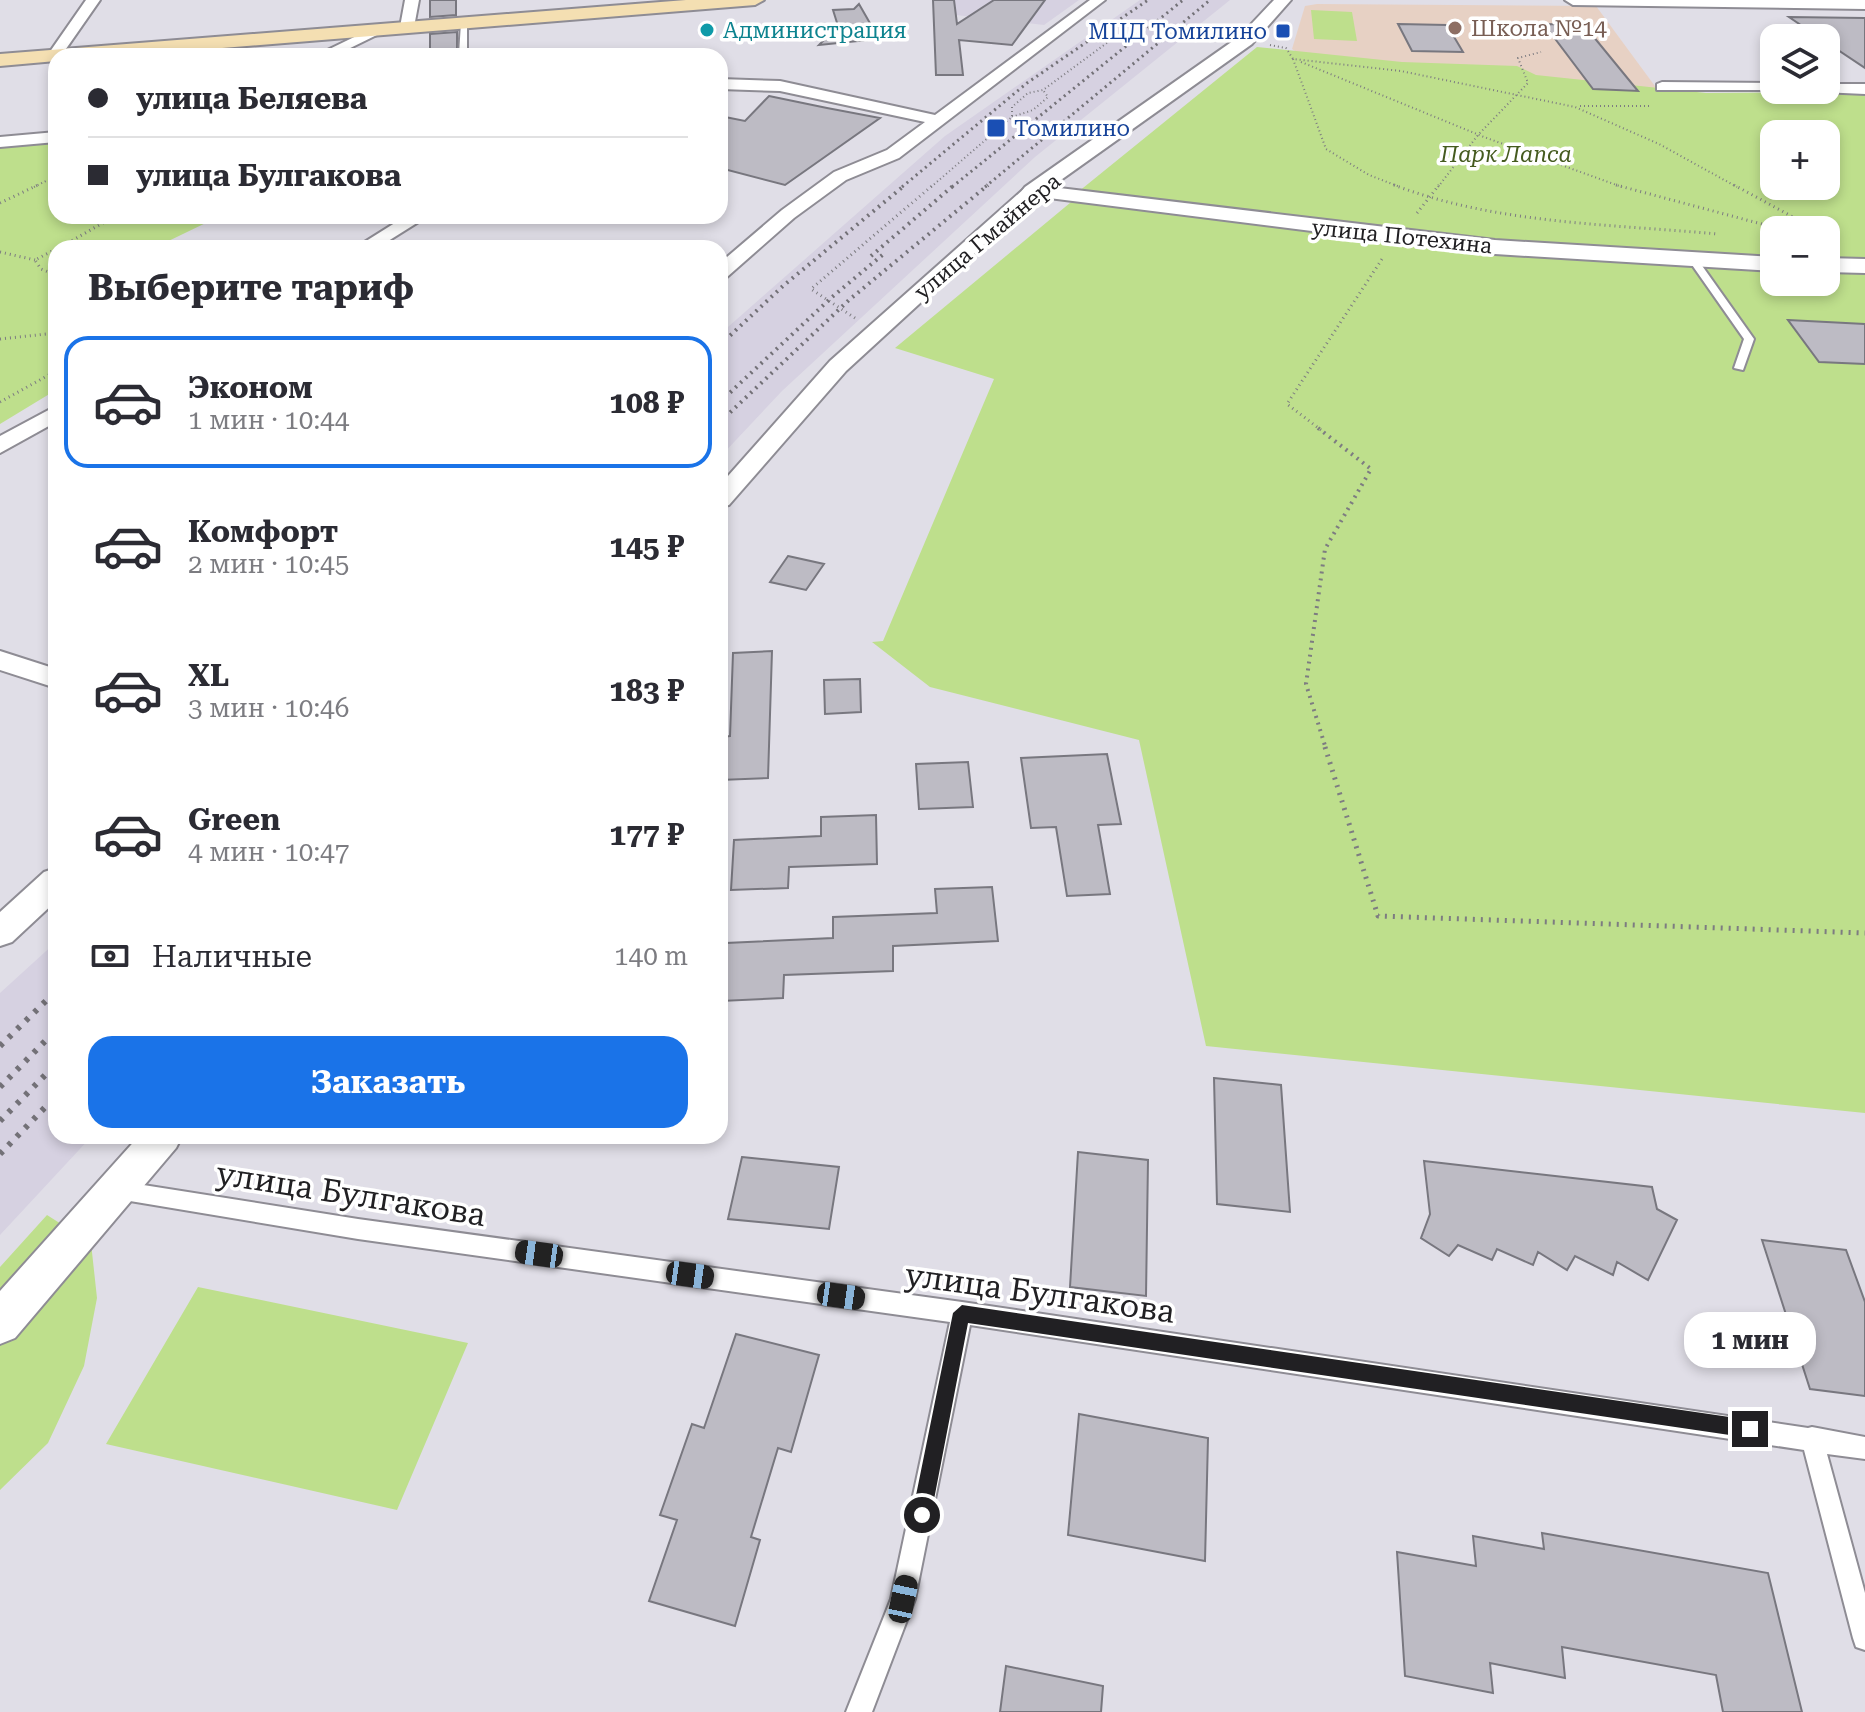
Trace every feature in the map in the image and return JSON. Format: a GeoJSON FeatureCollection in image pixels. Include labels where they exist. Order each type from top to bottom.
{"type":"FeatureCollection","features":[{"type":"Feature","properties":{"kind":"main road"},"geometry":{"type":"LineString","coordinates":[[151,48],[407,27],[431,31],[464,23],[755,0]]}},
{"type":"Feature","properties":{"kind":"main road"},"geometry":{"type":"LineString","coordinates":[[0,60],[48,56]]}},
{"type":"Feature","properties":{"kind":"street"},"geometry":{"type":"LineString","coordinates":[[60,48],[93,0]]}},
{"type":"Feature","properties":{"kind":"street"},"geometry":{"type":"LineString","coordinates":[[407,27],[412,0]]}},
{"type":"Feature","properties":{"kind":"street"},"geometry":{"type":"LineString","coordinates":[[728,266],[788,214],[840,176],[893,154],[1098,0]]}},
{"type":"Feature","properties":{"kind":"street"},"geometry":{"type":"LineString","coordinates":[[1573,0],[1865,4]]}},
{"type":"Feature","properties":{"kind":"street","name":"улица Гмайнера"},"geometry":{"type":"LineString","coordinates":[[728,491],[838,366],[1032,191],[1246,40],[1287,1]]}},
{"type":"Feature","properties":{"kind":"street"},"geometry":{"type":"LineString","coordinates":[[340,48],[382,29]]}},
{"type":"Feature","properties":{"kind":"street"},"geometry":{"type":"LineString","coordinates":[[728,84],[780,86],[936,120]]}},
{"type":"Feature","properties":{"kind":"street"},"geometry":{"type":"LineString","coordinates":[[1662,87],[1760,88]]}},
{"type":"Feature","properties":{"kind":"street"},"geometry":{"type":"LineString","coordinates":[[1840,89],[1865,89]]}},
{"type":"Feature","properties":{"kind":"street"},"geometry":{"type":"LineString","coordinates":[[0,142],[48,138]]}},
{"type":"Feature","properties":{"kind":"street","name":"улица Потехина"},"geometry":{"type":"LineString","coordinates":[[1032,191],[1397,237],[1695,262],[1760,264]]}},
{"type":"Feature","properties":{"kind":"street"},"geometry":{"type":"LineString","coordinates":[[378,240],[405,224]]}},
{"type":"Feature","properties":{"kind":"street"},"geometry":{"type":"LineString","coordinates":[[1840,265],[1865,266]]}},
{"type":"Feature","properties":{"kind":"street"},"geometry":{"type":"LineString","coordinates":[[0,446],[48,418]]}},
{"type":"Feature","properties":{"kind":"street"},"geometry":{"type":"LineString","coordinates":[[0,660],[48,676]]}},
{"type":"Feature","properties":{"kind":"street"},"geometry":{"type":"LineString","coordinates":[[0,932],[48,888]]}},
{"type":"Feature","properties":{"kind":"street"},"geometry":{"type":"LineString","coordinates":[[0,1323],[156,1144]]}},
{"type":"Feature","properties":{"kind":"lane"},"geometry":{"type":"LineString","coordinates":[[463,48],[464,23]]}},
{"type":"Feature","properties":{"kind":"lane"},"geometry":{"type":"LineString","coordinates":[[1695,262],[1749,339],[1739,368]]}},
{"type":"Feature","properties":{"kind":"lane","name":"улица Булгакова"},"geometry":{"type":"LineString","coordinates":[[116,1189],[358,1229],[962,1313],[1865,1448]]}},
{"type":"Feature","properties":{"kind":"lane"},"geometry":{"type":"LineString","coordinates":[[859,1712],[903,1599],[962,1313]]}},
{"type":"Feature","properties":{"kind":"lane"},"geometry":{"type":"LineString","coordinates":[[1812,1438],[1865,1638]]}},
{"type":"Feature","properties":{"kind":"path"},"geometry":{"type":"LineString","coordinates":[[1012,117],[1012,107],[1028,93],[1043,90],[1119,34]]}},
{"type":"Feature","properties":{"kind":"path"},"geometry":{"type":"LineString","coordinates":[[1246,40],[1286,48],[1293,59],[1326,149],[1369,175],[1429,198],[1527,217],[1731,235]]}},
{"type":"Feature","properties":{"kind":"path"},"geometry":{"type":"LineString","coordinates":[[1541,52],[1518,58],[1528,83],[1478,135],[1397,237],[1287,404],[1371,469],[1325,549],[1306,684],[1378,916],[1865,933]]}},
{"type":"Feature","properties":{"kind":"path"},"geometry":{"type":"LineString","coordinates":[[1293,59],[1401,71],[1575,107],[1659,144],[1791,216]]}},
{"type":"Feature","properties":{"kind":"path"},"geometry":{"type":"LineString","coordinates":[[1293,59],[1478,135],[1672,203],[1760,224]]}},
{"type":"Feature","properties":{"kind":"path"},"geometry":{"type":"LineString","coordinates":[[876,332],[811,289],[1012,117],[1033,110],[1048,97],[1043,90]]}},
{"type":"Feature","properties":{"kind":"path"},"geometry":{"type":"LineString","coordinates":[[0,203],[48,180]]}},
{"type":"Feature","properties":{"kind":"path"},"geometry":{"type":"LineString","coordinates":[[73,240],[101,224]]}},
{"type":"Feature","properties":{"kind":"path"},"geometry":{"type":"LineString","coordinates":[[0,252],[35,260],[48,254]]}},
{"type":"Feature","properties":{"kind":"path"},"geometry":{"type":"LineString","coordinates":[[35,260],[41,269],[48,272]]}},
{"type":"Feature","properties":{"kind":"path"},"geometry":{"type":"LineString","coordinates":[[0,339],[48,334]]}},
{"type":"Feature","properties":{"kind":"path"},"geometry":{"type":"LineString","coordinates":[[0,402],[48,375]]}},
{"type":"Feature","properties":{"kind":"shaded area"},"geometry":{"type":"Polygon","coordinates":[[[948,0],[1079,0],[1044,25],[956,15],[948,0]]]}},
{"type":"Feature","properties":{"kind":"shaded area"},"geometry":{"type":"Polygon","coordinates":[[[1140,0],[1230,0],[1035,157],[782,391],[728,448],[728,327],[945,136],[1140,0]]]}},
{"type":"Feature","properties":{"kind":"shaded area","name":"Школа №14"},"geometry":{"type":"Polygon","coordinates":[[[1305,6],[1596,6],[1660,93],[1306,58],[1292,49],[1305,6]]]}},
{"type":"Feature","properties":{"kind":"shaded area"},"geometry":{"type":"Polygon","coordinates":[[[48,949],[48,1144],[85,1144],[0,1235],[0,993],[48,949]]]}},
{"type":"Feature","properties":{"kind":"green space"},"geometry":{"type":"Polygon","coordinates":[[[1311,10],[1352,12],[1357,41],[1314,39],[1311,10]]]}},
{"type":"Feature","properties":{"kind":"green space","name":"Парк Лапса"},"geometry":{"type":"Polygon","coordinates":[[[1257,47],[1402,62],[1517,66],[1536,75],[1706,93],[1760,93],[1760,104],[1840,104],[1840,92],[1865,95],[1865,1113],[1206,1046],[1139,740],[930,687],[872,642],[883,641],[994,379],[895,348],[1082,193],[1078,192],[1257,47]]]}},
{"type":"Feature","properties":{"kind":"green space"},"geometry":{"type":"Polygon","coordinates":[[[48,139],[48,224],[204,224],[171,240],[48,240],[48,395],[0,424],[0,143],[48,139]]]}},
{"type":"Feature","properties":{"kind":"green space"},"geometry":{"type":"Polygon","coordinates":[[[47,1215],[91,1243],[97,1298],[84,1366],[48,1443],[0,1490],[0,1267],[47,1215]]]}},
{"type":"Feature","properties":{"kind":"green space"},"geometry":{"type":"Polygon","coordinates":[[[198,1287],[468,1343],[397,1510],[106,1444],[198,1287]]]}},
{"type":"Feature","properties":{"kind":"building"},"geometry":{"type":"Polygon","coordinates":[[[430,0],[456,0],[456,15],[430,17],[430,0]]]}},
{"type":"Feature","properties":{"kind":"building"},"geometry":{"type":"Polygon","coordinates":[[[933,0],[954,0],[957,24],[994,0],[1045,0],[1012,45],[959,40],[963,75],[936,75],[933,0]]]}},
{"type":"Feature","properties":{"kind":"building"},"geometry":{"type":"Polygon","coordinates":[[[859,4],[879,39],[819,45],[838,26],[833,10],[854,9],[859,4]]]}},
{"type":"Feature","properties":{"kind":"building"},"geometry":{"type":"Polygon","coordinates":[[[1789,17],[1865,18],[1865,68],[1840,51],[1840,24],[1799,24],[1789,17]]]}},
{"type":"Feature","properties":{"kind":"building"},"geometry":{"type":"Polygon","coordinates":[[[1398,24],[1447,25],[1463,52],[1412,51],[1398,24]]]}},
{"type":"Feature","properties":{"kind":"building"},"geometry":{"type":"Polygon","coordinates":[[[1544,24],[1584,25],[1638,91],[1593,89],[1544,24]]]}},
{"type":"Feature","properties":{"kind":"building"},"geometry":{"type":"Polygon","coordinates":[[[457,32],[457,48],[430,48],[430,34],[457,32]]]}},
{"type":"Feature","properties":{"kind":"building"},"geometry":{"type":"Polygon","coordinates":[[[769,96],[880,118],[785,185],[728,170],[728,118],[745,121],[769,96]]]}},
{"type":"Feature","properties":{"kind":"building"},"geometry":{"type":"Polygon","coordinates":[[[1788,320],[1865,324],[1865,364],[1819,362],[1788,320]]]}},
{"type":"Feature","properties":{"kind":"building"},"geometry":{"type":"Polygon","coordinates":[[[788,556],[824,564],[806,590],[770,582],[788,556]]]}},
{"type":"Feature","properties":{"kind":"building"},"geometry":{"type":"Polygon","coordinates":[[[772,651],[768,778],[728,780],[733,653],[772,651]]]}},
{"type":"Feature","properties":{"kind":"building"},"geometry":{"type":"Polygon","coordinates":[[[860,679],[861,712],[825,714],[824,680],[860,679]]]}},
{"type":"Feature","properties":{"kind":"building"},"geometry":{"type":"Polygon","coordinates":[[[1107,754],[1121,824],[1098,825],[1110,894],[1067,896],[1056,827],[1031,828],[1021,758],[1107,754]]]}},
{"type":"Feature","properties":{"kind":"building"},"geometry":{"type":"Polygon","coordinates":[[[968,762],[973,807],[919,809],[916,764],[968,762]]]}},
{"type":"Feature","properties":{"kind":"building"},"geometry":{"type":"Polygon","coordinates":[[[876,815],[877,864],[789,867],[788,888],[731,890],[734,840],[821,836],[821,817],[876,815]]]}},
{"type":"Feature","properties":{"kind":"building"},"geometry":{"type":"Polygon","coordinates":[[[992,887],[998,941],[893,946],[893,971],[784,975],[783,998],[728,1001],[728,943],[833,938],[833,917],[937,913],[935,889],[992,887]]]}},
{"type":"Feature","properties":{"kind":"building"},"geometry":{"type":"Polygon","coordinates":[[[1214,1078],[1281,1085],[1290,1212],[1217,1204],[1214,1078]]]}},
{"type":"Feature","properties":{"kind":"building"},"geometry":{"type":"Polygon","coordinates":[[[1078,1152],[1148,1160],[1146,1296],[1070,1287],[1078,1152]]]}},
{"type":"Feature","properties":{"kind":"building"},"geometry":{"type":"Polygon","coordinates":[[[742,1157],[839,1167],[829,1229],[728,1219],[742,1157]]]}},
{"type":"Feature","properties":{"kind":"building"},"geometry":{"type":"Polygon","coordinates":[[[1424,1161],[1652,1187],[1657,1209],[1677,1220],[1648,1280],[1617,1262],[1613,1275],[1575,1256],[1567,1270],[1538,1252],[1533,1265],[1497,1249],[1492,1260],[1458,1245],[1449,1256],[1421,1238],[1430,1214],[1424,1161]]]}},
{"type":"Feature","properties":{"kind":"building"},"geometry":{"type":"Polygon","coordinates":[[[1762,1240],[1846,1250],[1865,1302],[1865,1396],[1810,1389],[1762,1240]]]}},
{"type":"Feature","properties":{"kind":"building"},"geometry":{"type":"Polygon","coordinates":[[[736,1334],[819,1355],[791,1452],[778,1448],[751,1537],[760,1540],[735,1626],[649,1601],[677,1520],[660,1515],[692,1424],[704,1428],[736,1334]]]}},
{"type":"Feature","properties":{"kind":"building"},"geometry":{"type":"Polygon","coordinates":[[[1079,1414],[1208,1438],[1205,1561],[1068,1535],[1079,1414]]]}},
{"type":"Feature","properties":{"kind":"building"},"geometry":{"type":"Polygon","coordinates":[[[1542,1533],[1768,1573],[1802,1712],[1723,1712],[1716,1675],[1562,1647],[1565,1678],[1490,1663],[1493,1693],[1405,1676],[1397,1552],[1476,1566],[1473,1536],[1544,1549],[1542,1533]]]}},
{"type":"Feature","properties":{"kind":"building"},"geometry":{"type":"Polygon","coordinates":[[[1006,1666],[1103,1686],[1101,1712],[1000,1712],[1006,1666]]]}},
{"type":"Feature","properties":{"kind":"railway"},"geometry":{"type":"LineString","coordinates":[[902,187],[1027,83],[1148,0]]}},
{"type":"Feature","properties":{"kind":"railway"},"geometry":{"type":"LineString","coordinates":[[952,187],[1183,0]]}},
{"type":"Feature","properties":{"kind":"railway"},"geometry":{"type":"LineString","coordinates":[[985,187],[1210,0]]}},
{"type":"Feature","properties":{"kind":"railway"},"geometry":{"type":"LineString","coordinates":[[728,338],[783,286],[905,185]]}},
{"type":"Feature","properties":{"kind":"railway"},"geometry":{"type":"LineString","coordinates":[[871,256],[954,185]]}},
{"type":"Feature","properties":{"kind":"railway"},"geometry":{"type":"LineString","coordinates":[[728,414],[849,300],[988,185]]}},
{"type":"Feature","properties":{"kind":"railway"},"geometry":{"type":"LineString","coordinates":[[728,394],[832,297],[886,252]]}},
{"type":"Feature","properties":{"kind":"railway"},"geometry":{"type":"LineString","coordinates":[[0,1046],[48,999]]}},
{"type":"Feature","properties":{"kind":"railway"},"geometry":{"type":"LineString","coordinates":[[0,1087],[48,1038]]}},
{"type":"Feature","properties":{"kind":"railway"},"geometry":{"type":"LineString","coordinates":[[0,1121],[48,1072]]}},
{"type":"Feature","properties":{"kind":"railway"},"geometry":{"type":"LineString","coordinates":[[0,1154],[48,1104]]}},
{"type":"Feature","properties":{"kind":"place","name":"Школа №14"},"geometry":{"type":"Point","coordinates":[1455,28]}},
{"type":"Feature","properties":{"kind":"place","name":"Администрация"},"geometry":{"type":"Point","coordinates":[707,30]}},
{"type":"Feature","properties":{"kind":"place","name":"МЦД Томилино"},"geometry":{"type":"Point","coordinates":[1283,31]}},
{"type":"Feature","properties":{"kind":"place","name":"Томилино"},"geometry":{"type":"Point","coordinates":[996,128]}},
{"type":"Feature","properties":{"kind":"route"},"geometry":{"type":"LineString","coordinates":[[922,1515],[962,1313],[1750,1429]]}}]}
